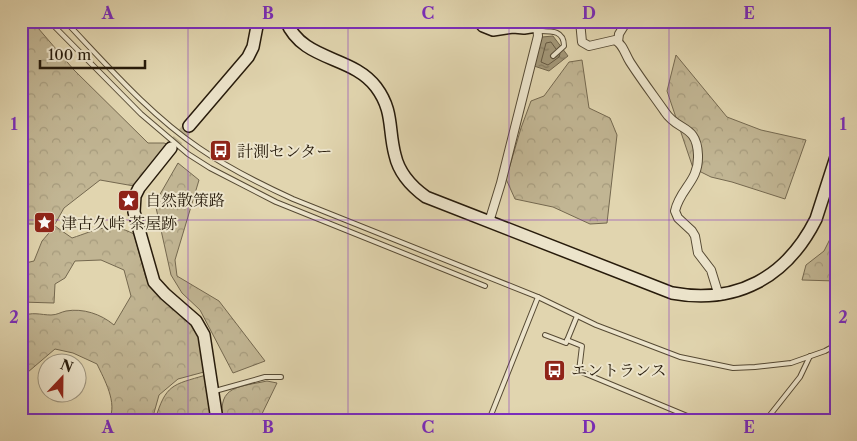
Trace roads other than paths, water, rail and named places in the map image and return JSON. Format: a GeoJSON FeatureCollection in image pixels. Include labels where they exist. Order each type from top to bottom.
{"type":"FeatureCollection","features":[{"type":"Feature","properties":{"kind":"street"},"geometry":{"type":"LineString","coordinates":[[189,126],[248,57],[253,47],[258,21]]}},
{"type":"Feature","properties":{"kind":"street"},"geometry":{"type":"LineString","coordinates":[[286,21],[292,34],[305,46],[353,69],[374,85],[389,111],[395,156],[401,170],[414,187],[426,197],[662,290],[692,296],[719,296],[756,284],[775,272],[806,237],[816,219],[836,157]]}},
{"type":"Feature","properties":{"kind":"street"},"geometry":{"type":"LineString","coordinates":[[479,21],[483,26],[493,30],[514,27],[538,29],[552,21]]}},
{"type":"Feature","properties":{"kind":"street"},"geometry":{"type":"LineString","coordinates":[[580,21],[582,42],[589,46],[614,40],[618,42]]}},
{"type":"Feature","properties":{"kind":"street"},"geometry":{"type":"LineString","coordinates":[[627,21],[619,34],[618,42],[667,116],[689,130],[696,141],[698,160],[696,173],[675,211],[678,218],[692,231],[698,253],[711,270],[719,296]]}},
{"type":"Feature","properties":{"kind":"street"},"geometry":{"type":"LineString","coordinates":[[489,222],[502,183],[538,29]]}},
{"type":"Feature","properties":{"kind":"street"},"geometry":{"type":"LineString","coordinates":[[171,148],[139,188],[135,196],[134,212],[154,282],[158,288],[200,326],[206,344],[217,420]]}},
{"type":"Feature","properties":{"kind":"lane"},"geometry":{"type":"LineString","coordinates":[[49,21],[122,96],[188,154],[236,183],[300,212],[484,286]]}},
{"type":"Feature","properties":{"kind":"lane"},"geometry":{"type":"LineString","coordinates":[[65,21],[146,104],[197,147],[259,184],[303,203],[538,297],[596,325],[680,357],[733,368],[755,368],[791,363],[836,345]]}},
{"type":"Feature","properties":{"kind":"lane"},"geometry":{"type":"LineString","coordinates":[[538,29],[558,32],[562,37],[564,46],[553,56]]}},
{"type":"Feature","properties":{"kind":"lane"},"geometry":{"type":"LineString","coordinates":[[300,212],[303,203]]}},
{"type":"Feature","properties":{"kind":"lane"},"geometry":{"type":"LineString","coordinates":[[489,420],[538,297]]}},
{"type":"Feature","properties":{"kind":"lane"},"geometry":{"type":"LineString","coordinates":[[544,335],[566,343],[577,316]]}},
{"type":"Feature","properties":{"kind":"lane"},"geometry":{"type":"LineString","coordinates":[[567,340],[582,346],[579,371],[697,420]]}},
{"type":"Feature","properties":{"kind":"lane"},"geometry":{"type":"LineString","coordinates":[[766,420],[800,377],[810,356]]}},
{"type":"Feature","properties":{"kind":"lane"},"geometry":{"type":"LineString","coordinates":[[213,392],[265,378],[281,376]]}},
{"type":"Feature","properties":{"kind":"water"},"geometry":{"type":"Polygon","coordinates":[[[553,36],[568,56],[549,71],[534,66],[542,37],[553,36]]]}},
{"type":"Feature","properties":{"kind":"tunnel"},"geometry":{"type":"LineString","coordinates":[[171,148],[189,126]]}},
{"type":"Feature","properties":{"kind":"place","name":"計測センター"},"geometry":{"type":"Point","coordinates":[221,151]}},
{"type":"Feature","properties":{"kind":"place","name":"自然散策路"},"geometry":{"type":"Point","coordinates":[129,200]}},
{"type":"Feature","properties":{"kind":"place","name":"津古久峠 茶屋跡"},"geometry":{"type":"Point","coordinates":[45,223]}},
{"type":"Feature","properties":{"kind":"place","name":"エントランス"},"geometry":{"type":"Point","coordinates":[555,370]}}]}
